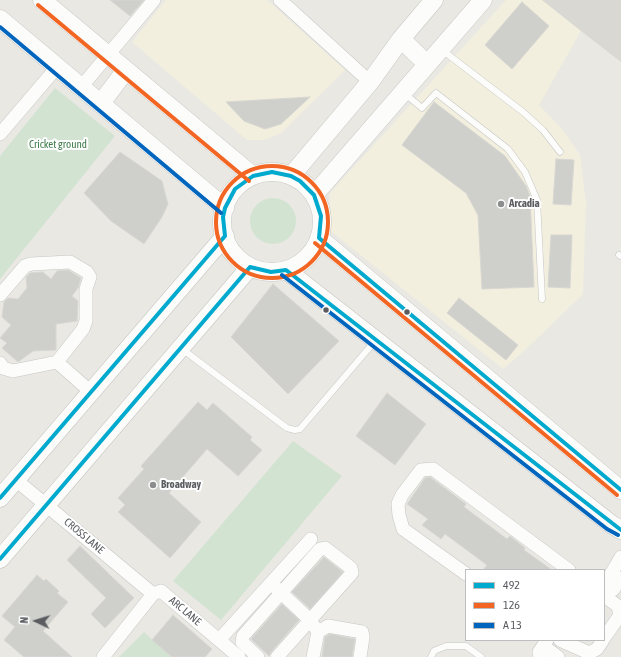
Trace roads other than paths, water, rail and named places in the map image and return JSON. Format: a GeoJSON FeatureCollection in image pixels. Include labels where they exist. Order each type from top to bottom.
{"type":"FeatureCollection","features":[{"type":"Feature","properties":{"kind":"main road"},"geometry":{"type":"LineString","coordinates":[[42,0],[252,176]]}},
{"type":"Feature","properties":{"kind":"main road"},"geometry":{"type":"LineString","coordinates":[[291,176],[370,82],[401,39],[434,0]]}},
{"type":"Feature","properties":{"kind":"main road"},"geometry":{"type":"LineString","coordinates":[[314,195],[483,0]]}},
{"type":"Feature","properties":{"kind":"main road"},"geometry":{"type":"LineString","coordinates":[[0,19],[82,86],[224,208]]}},
{"type":"Feature","properties":{"kind":"main road"},"geometry":{"type":"LineString","coordinates":[[401,39],[428,64]]}},
{"type":"Feature","properties":{"kind":"main road"},"geometry":{"type":"LineString","coordinates":[[101,103],[126,70]]}},
{"type":"Feature","properties":{"kind":"main road"},"geometry":{"type":"LineString","coordinates":[[272,172],[291,176],[300,181],[314,195],[321,216],[319,238],[314,248],[306,258],[297,265],[286,270],[271,272],[250,267],[239,259],[230,249],[225,236],[222,217],[224,208],[235,189],[252,176],[272,172]]}},
{"type":"Feature","properties":{"kind":"main road"},"geometry":{"type":"LineString","coordinates":[[0,498],[225,236]]}},
{"type":"Feature","properties":{"kind":"main road"},"geometry":{"type":"LineString","coordinates":[[319,238],[621,490]]}},
{"type":"Feature","properties":{"kind":"main road"},"geometry":{"type":"LineString","coordinates":[[0,559],[250,267]]}},
{"type":"Feature","properties":{"kind":"main road"},"geometry":{"type":"LineString","coordinates":[[286,270],[604,519],[621,530]]}},
{"type":"Feature","properties":{"kind":"street"},"geometry":{"type":"LineString","coordinates":[[82,86],[154,0]]}},
{"type":"Feature","properties":{"kind":"street"},"geometry":{"type":"LineString","coordinates":[[280,0],[370,82]]}},
{"type":"Feature","properties":{"kind":"street"},"geometry":{"type":"LineString","coordinates":[[1,131],[58,66]]}},
{"type":"Feature","properties":{"kind":"street"},"geometry":{"type":"LineString","coordinates":[[0,295],[25,266],[31,264],[70,262],[87,272],[90,277],[86,289],[86,321],[83,329],[58,362],[13,371],[3,368],[0,363]]}},
{"type":"Feature","properties":{"kind":"street"},"geometry":{"type":"LineString","coordinates":[[58,362],[91,392]]}},
{"type":"Feature","properties":{"kind":"street"},"geometry":{"type":"LineString","coordinates":[[465,573],[403,528],[399,515],[398,504],[402,495],[421,470],[433,469],[568,569]]}},
{"type":"Feature","properties":{"kind":"street","name":"CROSS LANE"},"geometry":{"type":"LineString","coordinates":[[16,480],[153,594]]}},
{"type":"Feature","properties":{"kind":"street"},"geometry":{"type":"LineString","coordinates":[[219,640],[311,539]]}},
{"type":"Feature","properties":{"kind":"street"},"geometry":{"type":"LineString","coordinates":[[258,657],[242,642],[243,636],[320,549],[324,548],[350,568],[352,574],[277,657]]}},
{"type":"Feature","properties":{"kind":"street"},"geometry":{"type":"LineString","coordinates":[[607,590],[621,557]]}},
{"type":"Feature","properties":{"kind":"street"},"geometry":{"type":"LineString","coordinates":[[607,590],[621,578]]}},
{"type":"Feature","properties":{"kind":"street"},"geometry":{"type":"LineString","coordinates":[[270,583],[310,620],[318,632],[314,657]]}},
{"type":"Feature","properties":{"kind":"street"},"geometry":{"type":"LineString","coordinates":[[605,636],[620,614],[618,606],[607,590]]}},
{"type":"Feature","properties":{"kind":"street","name":"ARC LANE"},"geometry":{"type":"LineString","coordinates":[[153,594],[161,591],[239,657]]}},
{"type":"Feature","properties":{"kind":"street"},"geometry":{"type":"LineString","coordinates":[[103,657],[153,594]]}},
{"type":"Feature","properties":{"kind":"street"},"geometry":{"type":"LineString","coordinates":[[318,632],[328,626],[362,632],[363,637],[360,657]]}},
{"type":"Feature","properties":{"kind":"street"},"geometry":{"type":"LineString","coordinates":[[562,641],[589,653],[597,649],[602,641]]}},
{"type":"Feature","properties":{"kind":"street"},"geometry":{"type":"LineString","coordinates":[[543,648],[558,657]]}},
{"type":"Feature","properties":{"kind":"lane"},"geometry":{"type":"LineString","coordinates":[[440,49],[523,112],[543,130],[560,152]]}},
{"type":"Feature","properties":{"kind":"lane"},"geometry":{"type":"LineString","coordinates":[[403,92],[422,108],[436,94],[508,149],[525,172],[537,200],[542,299]]}},
{"type":"Feature","properties":{"kind":"lane"},"geometry":{"type":"LineString","coordinates":[[181,348],[290,430],[300,429],[376,340]]}},
{"type":"Feature","properties":{"kind":"lane"},"geometry":{"type":"LineString","coordinates":[[430,657],[434,651],[446,646],[466,646],[481,657]]}},
{"type":"Feature","properties":{"kind":"place","name":"Arcadia"},"geometry":{"type":"Point","coordinates":[501,204]}},
{"type":"Feature","properties":{"kind":"place","name":"Broadway"},"geometry":{"type":"Point","coordinates":[153,485]}},
{"type":"Feature","properties":{"kind":"park label","name":"Cricket ground"},"geometry":{"type":"Point","coordinates":[58,145]}}]}
